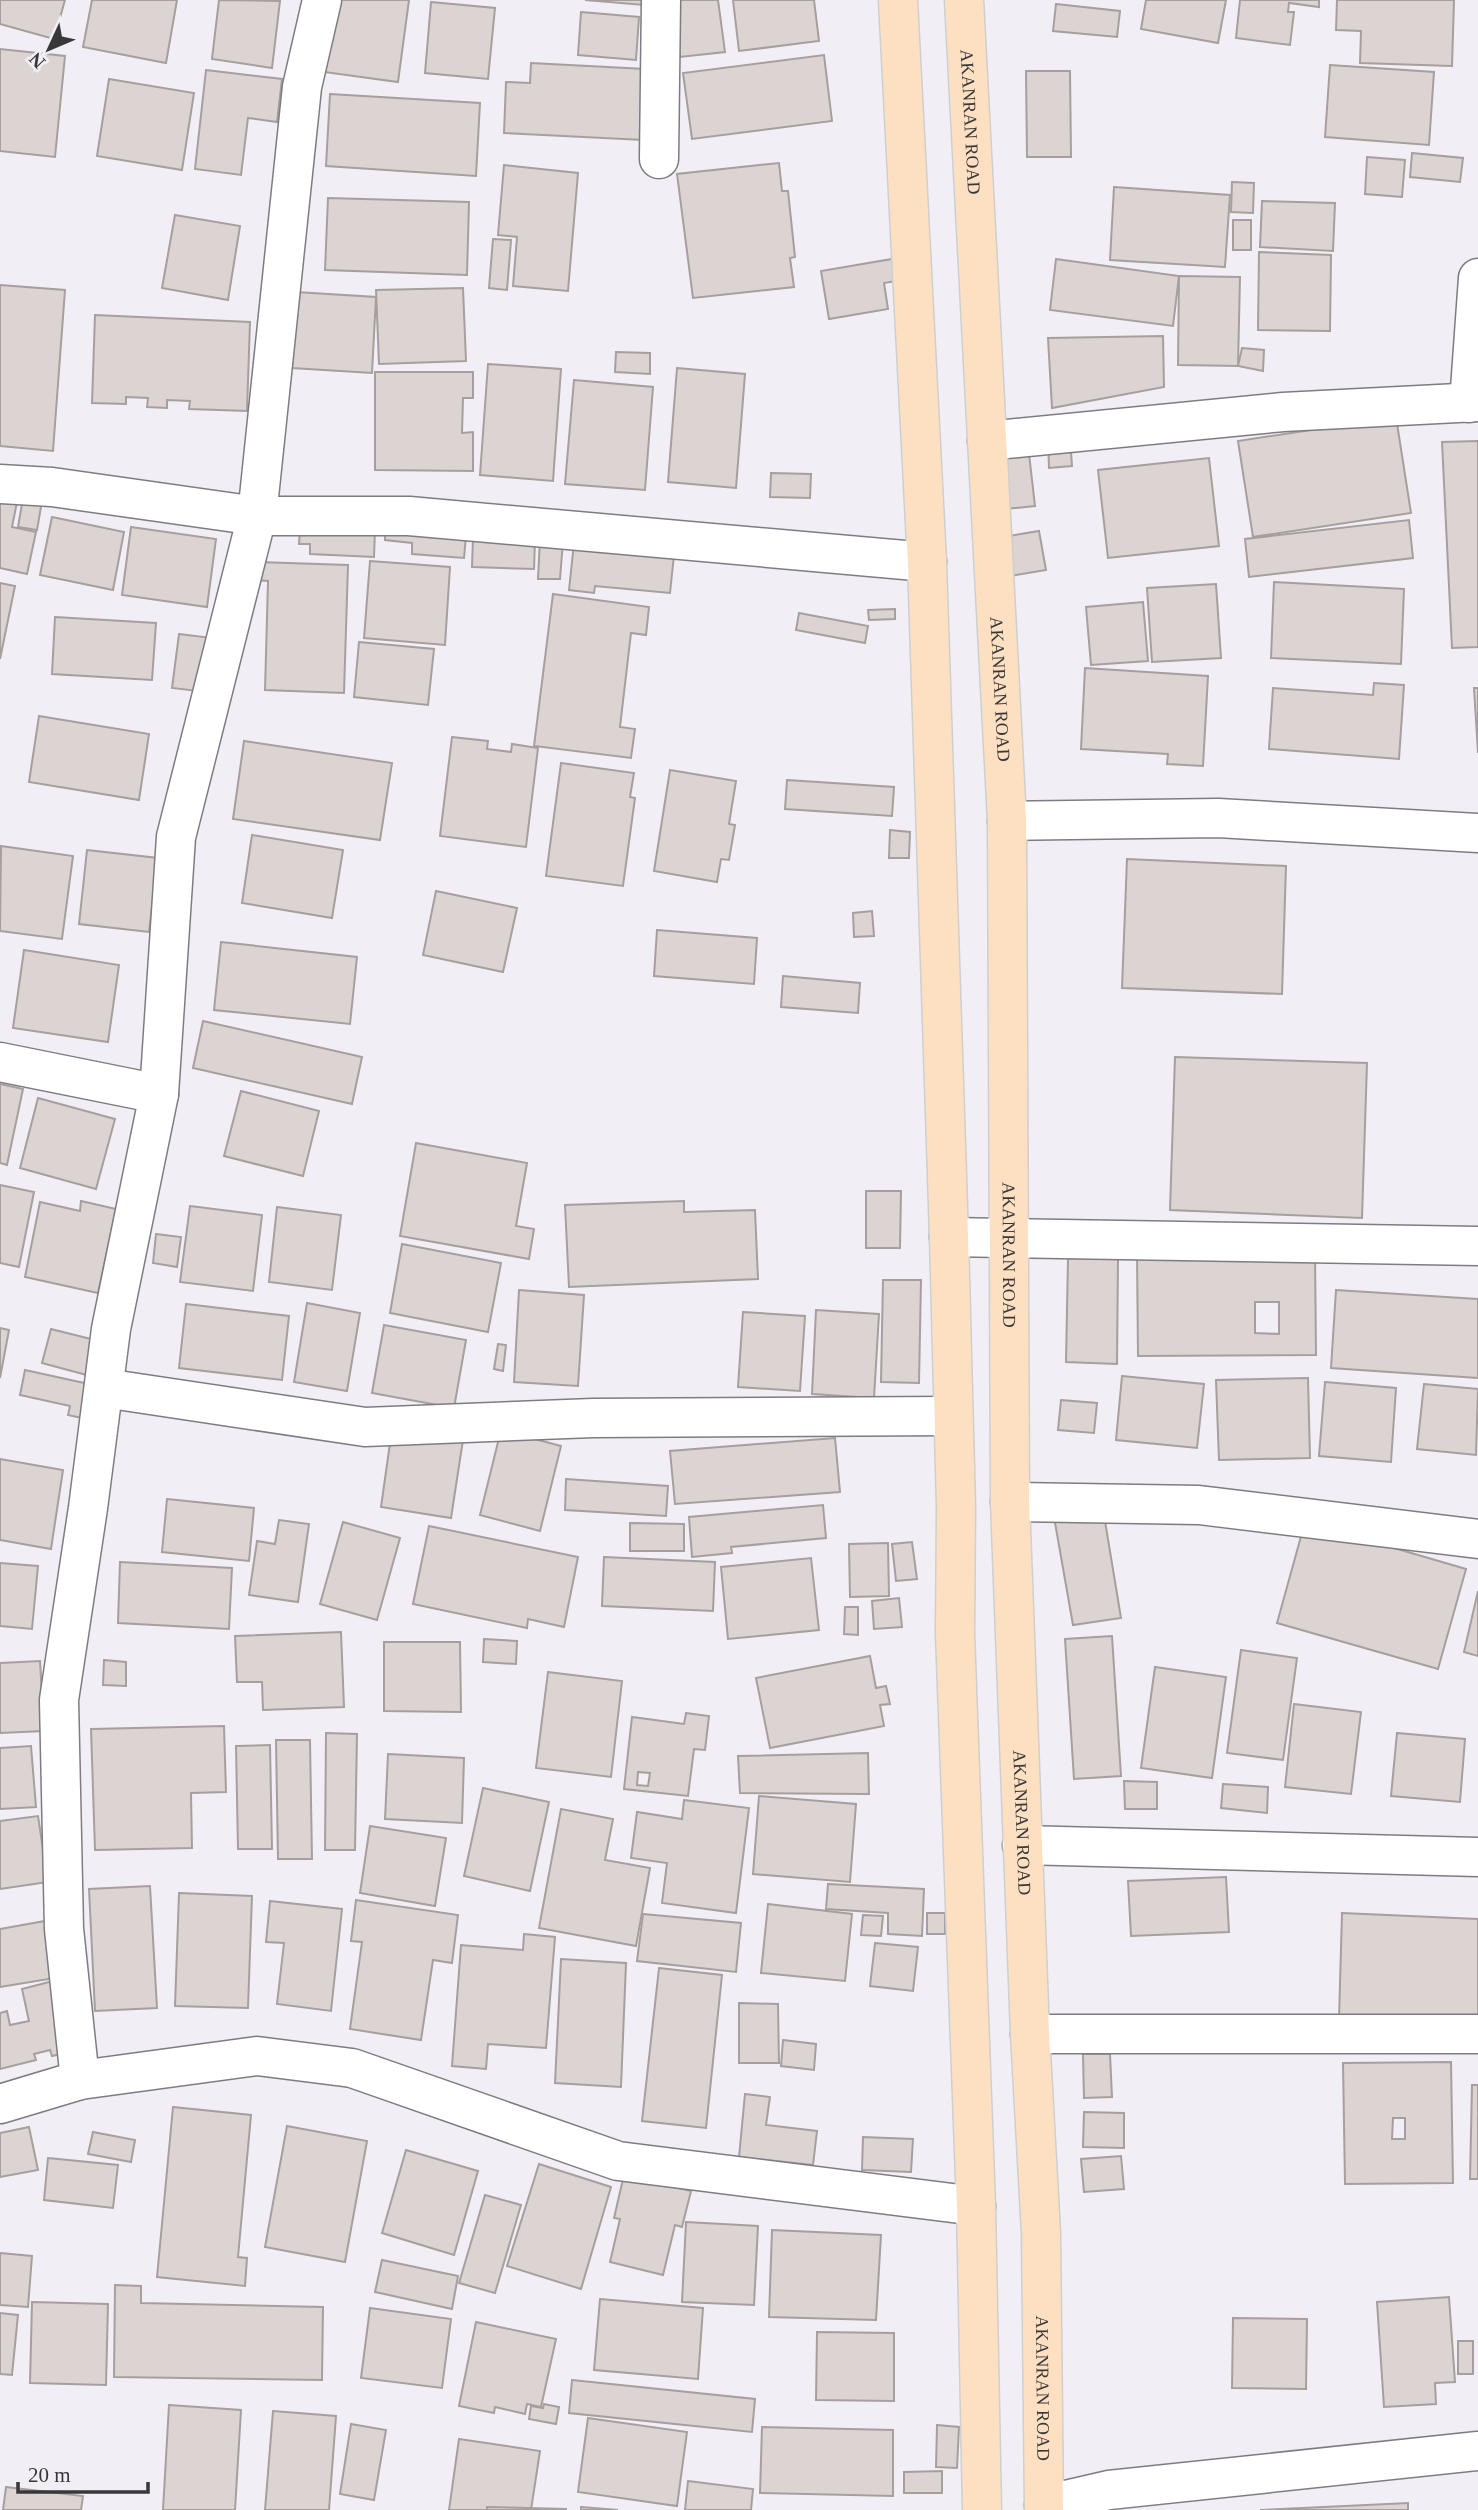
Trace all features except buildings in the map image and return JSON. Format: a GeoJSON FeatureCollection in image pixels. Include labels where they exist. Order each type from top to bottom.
{"type":"FeatureCollection","features":[{"type":"Feature","properties":{"kind":"main road"},"geometry":{"type":"LineString","coordinates":[[898,0],[927,562],[953,1416],[956,1633],[976,2206],[982,2510]]}},
{"type":"Feature","properties":{"kind":"main road","name":"AKANRAN ROAD"},"geometry":{"type":"LineString","coordinates":[[964,0],[1007,821],[1010,1502],[1030,2034],[1041,2233],[1044,2507]]}},
{"type":"Feature","properties":{"kind":"street"},"geometry":{"type":"LineString","coordinates":[[79,2080],[64,1929],[59,1700],[111,1329],[159,1094],[176,837],[257,516],[302,87],[322,0]]}},
{"type":"Feature","properties":{"kind":"street"},"geometry":{"type":"LineString","coordinates":[[659,159],[661,0]]}},
{"type":"Feature","properties":{"kind":"street"},"geometry":{"type":"LineString","coordinates":[[987,441],[1283,412],[1474,402],[1478,278]]}},
{"type":"Feature","properties":{"kind":"street"},"geometry":{"type":"LineString","coordinates":[[0,484],[52,487],[257,516],[410,516],[927,562]]}},
{"type":"Feature","properties":{"kind":"street"},"geometry":{"type":"LineString","coordinates":[[1007,821],[1218,818],[1478,832]]}},
{"type":"Feature","properties":{"kind":"street"},"geometry":{"type":"LineString","coordinates":[[0,1062],[159,1094]]}},
{"type":"Feature","properties":{"kind":"street"},"geometry":{"type":"LineString","coordinates":[[948,1237],[1478,1246]]}},
{"type":"Feature","properties":{"kind":"street"},"geometry":{"type":"LineString","coordinates":[[104,1388],[365,1427],[593,1418],[953,1416]]}},
{"type":"Feature","properties":{"kind":"street"},"geometry":{"type":"LineString","coordinates":[[1010,1502],[1199,1505],[1478,1539]]}},
{"type":"Feature","properties":{"kind":"street"},"geometry":{"type":"LineString","coordinates":[[1022,1845],[1478,1857]]}},
{"type":"Feature","properties":{"kind":"street"},"geometry":{"type":"LineString","coordinates":[[1030,2034],[1478,2034]]}},
{"type":"Feature","properties":{"kind":"street"},"geometry":{"type":"LineString","coordinates":[[0,2104],[79,2080],[257,2056],[352,2067],[618,2161],[976,2206]]}},
{"type":"Feature","properties":{"kind":"street"},"geometry":{"type":"LineString","coordinates":[[1044,2507],[1109,2490],[1478,2451]]}}]}
